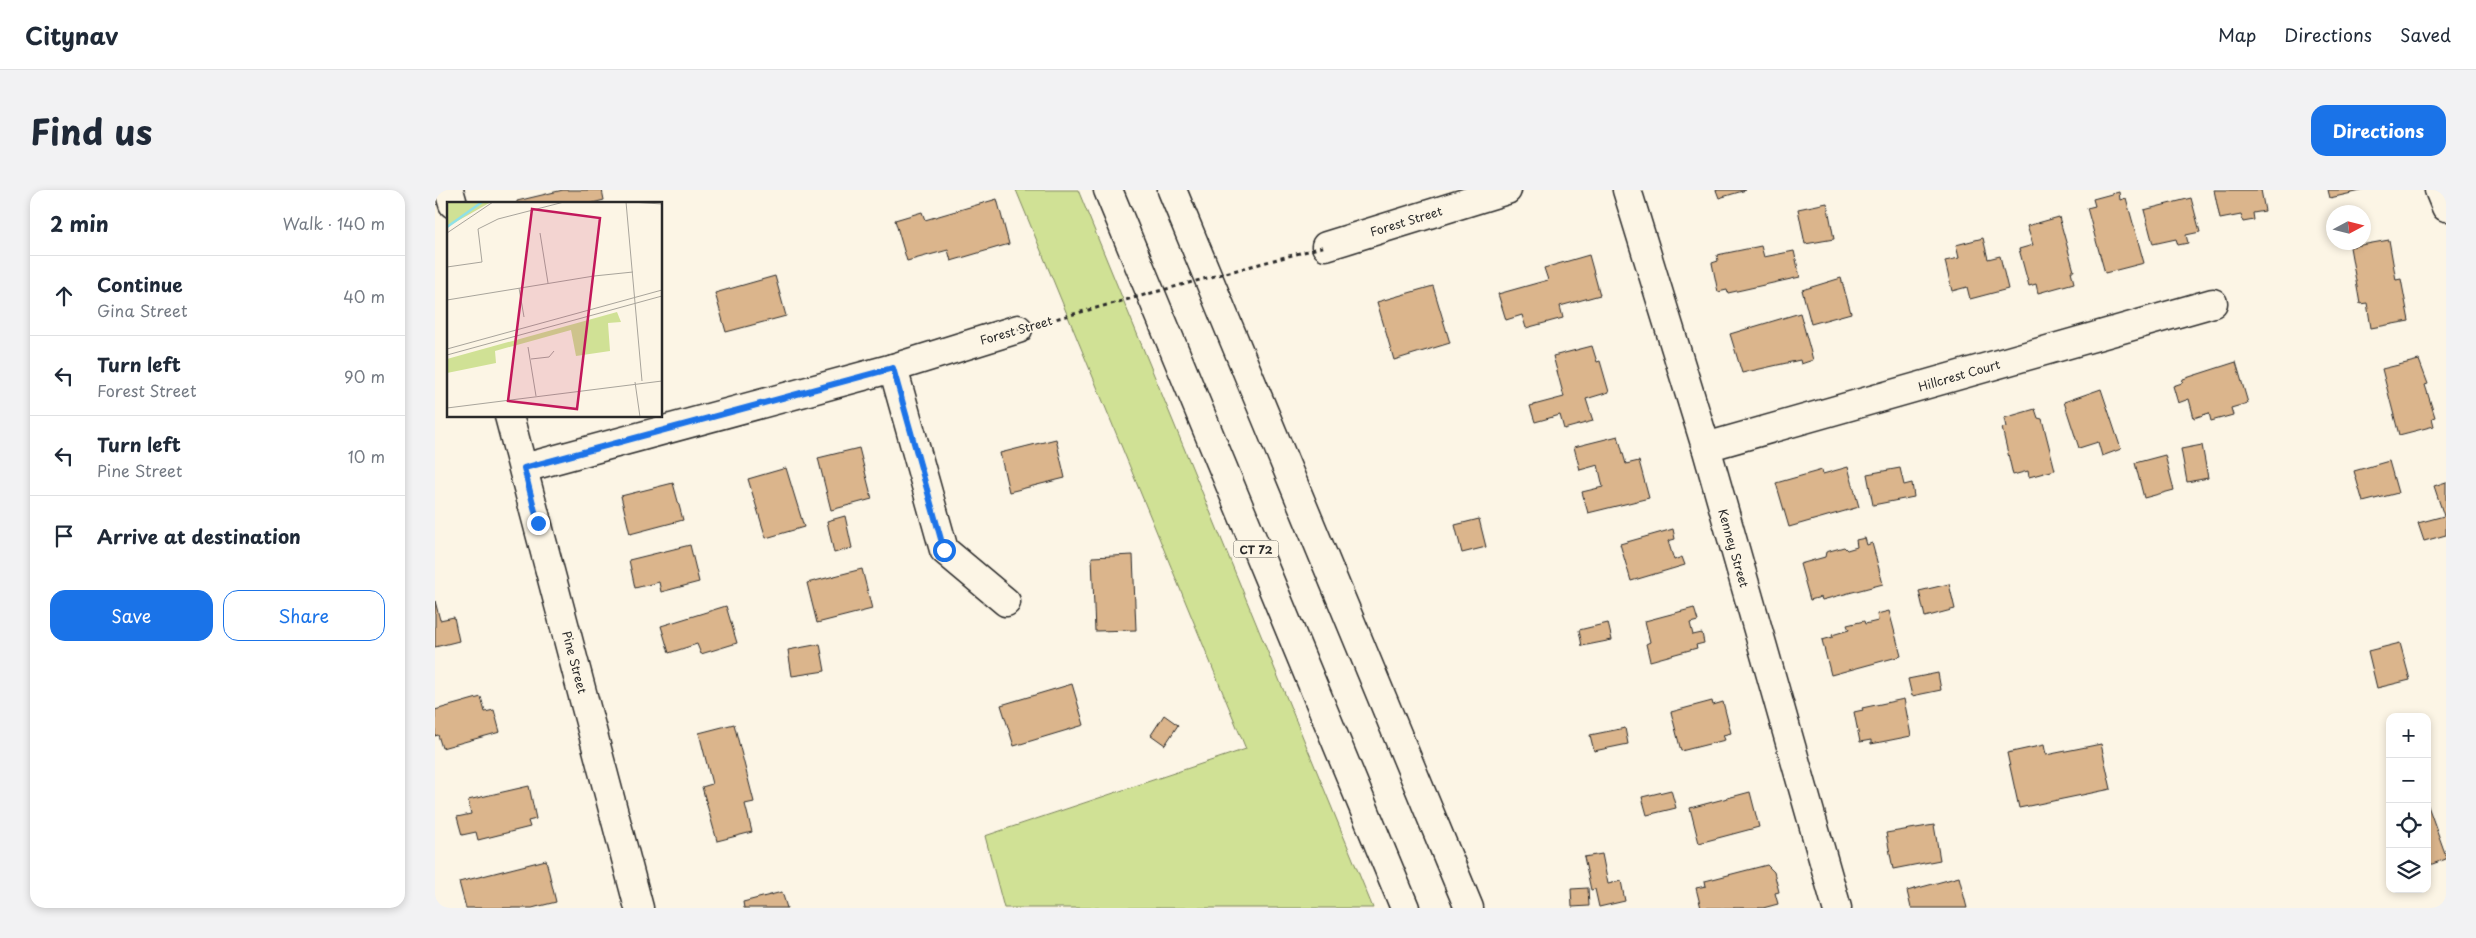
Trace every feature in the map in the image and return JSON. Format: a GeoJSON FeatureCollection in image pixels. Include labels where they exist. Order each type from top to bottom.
{"type":"FeatureCollection","features":[{"type":"Feature","properties":{"kind":"main road","name":"CT 72"},"geometry":{"type":"LineString","coordinates":[[1108,190],[1405,908]]}},
{"type":"Feature","properties":{"kind":"main road"},"geometry":{"type":"LineString","coordinates":[[1172,190],[1469,908]]}},
{"type":"Feature","properties":{"kind":"main road","name":"Forest Street"},"geometry":{"type":"LineString","coordinates":[[1326,246],[1507,190]]}},
{"type":"Feature","properties":{"kind":"main road","name":"Kenney Street"},"geometry":{"type":"LineString","coordinates":[[1627,190],[1706,448],[1837,908]]}},
{"type":"Feature","properties":{"kind":"main road"},"geometry":{"type":"LineString","coordinates":[[2439,190],[2446,207]]}},
{"type":"Feature","properties":{"kind":"main road","name":"Hillcrest Court"},"geometry":{"type":"LineString","coordinates":[[1706,448],[2213,303]]}},
{"type":"Feature","properties":{"kind":"main road","name":"Forest Street"},"geometry":{"type":"LineString","coordinates":[[524,468],[893,368],[1018,329]]}},
{"type":"Feature","properties":{"kind":"main road"},"geometry":{"type":"LineString","coordinates":[[893,368],[944,550],[1006,602]]}},
{"type":"Feature","properties":{"kind":"main road","name":"Pine Street"},"geometry":{"type":"LineString","coordinates":[[510,418],[639,908]]}},
{"type":"Feature","properties":{"kind":"path","name":"Forest Street"},"geometry":{"type":"LineString","coordinates":[[1018,329],[1326,246]]}},
{"type":"Feature","properties":{"kind":"green space"},"geometry":{"type":"Polygon","coordinates":[[[1016,190],[1078,190],[1373,908],[1004,908],[985,836],[1246,749],[1016,190]]]}},
{"type":"Feature","properties":{"kind":"building"},"geometry":{"type":"Polygon","coordinates":[[[563,190],[602,190],[604,200],[596,202],[517,201],[563,190]]]}},
{"type":"Feature","properties":{"kind":"building"},"geometry":{"type":"Polygon","coordinates":[[[1716,190],[1746,190],[1719,198],[1716,190]]]}},
{"type":"Feature","properties":{"kind":"building"},"geometry":{"type":"Polygon","coordinates":[[[2214,190],[2261,190],[2265,211],[2253,213],[2254,220],[2243,222],[2241,215],[2220,219],[2214,190]]]}},
{"type":"Feature","properties":{"kind":"building"},"geometry":{"type":"Polygon","coordinates":[[[2328,190],[2365,190],[2330,198],[2328,190]]]}},
{"type":"Feature","properties":{"kind":"building"},"geometry":{"type":"Polygon","coordinates":[[[2119,192],[2120,200],[2126,198],[2144,263],[2105,273],[2087,208],[2095,206],[2093,199],[2119,192]]]}},
{"type":"Feature","properties":{"kind":"building"},"geometry":{"type":"Polygon","coordinates":[[[2191,198],[2200,232],[2186,235],[2188,243],[2178,245],[2176,239],[2153,244],[2144,210],[2191,198]]]}},
{"type":"Feature","properties":{"kind":"building"},"geometry":{"type":"Polygon","coordinates":[[[997,199],[1009,244],[951,261],[948,250],[907,261],[895,220],[922,212],[925,220],[997,199]]]}},
{"type":"Feature","properties":{"kind":"building"},"geometry":{"type":"Polygon","coordinates":[[[1827,203],[1834,239],[1805,244],[1798,209],[1827,203]]]}},
{"type":"Feature","properties":{"kind":"building"},"geometry":{"type":"Polygon","coordinates":[[[2059,217],[2074,271],[2071,271],[2074,283],[2038,293],[2036,284],[2029,286],[2019,249],[2033,245],[2027,226],[2059,217]]]}},
{"type":"Feature","properties":{"kind":"building"},"geometry":{"type":"Polygon","coordinates":[[[1983,238],[1988,259],[2000,256],[2008,289],[1970,299],[1967,287],[1952,291],[1945,261],[1959,258],[1956,245],[1983,238]]]}},
{"type":"Feature","properties":{"kind":"building"},"geometry":{"type":"Polygon","coordinates":[[[2389,240],[2396,280],[2401,279],[2409,321],[2371,328],[2367,303],[2360,304],[2351,250],[2371,250],[2371,243],[2389,240]]]}},
{"type":"Feature","properties":{"kind":"building"},"geometry":{"type":"Polygon","coordinates":[[[1761,246],[1764,257],[1794,251],[1800,277],[1728,293],[1727,290],[1718,292],[1712,263],[1718,261],[1717,255],[1761,246]]]}},
{"type":"Feature","properties":{"kind":"building"},"geometry":{"type":"Polygon","coordinates":[[[1589,255],[1600,295],[1560,306],[1563,318],[1526,328],[1522,315],[1506,320],[1498,294],[1548,280],[1544,268],[1589,255]]]}},
{"type":"Feature","properties":{"kind":"building"},"geometry":{"type":"Polygon","coordinates":[[[775,276],[786,316],[726,332],[715,293],[775,276]]]}},
{"type":"Feature","properties":{"kind":"building"},"geometry":{"type":"Polygon","coordinates":[[[1841,278],[1851,313],[1811,324],[1802,290],[1841,278]]]}},
{"type":"Feature","properties":{"kind":"building"},"geometry":{"type":"Polygon","coordinates":[[[1433,286],[1450,343],[1394,360],[1377,302],[1433,286]]]}},
{"type":"Feature","properties":{"kind":"building"},"geometry":{"type":"Polygon","coordinates":[[[1800,313],[1813,360],[1801,364],[1800,360],[1742,373],[1730,334],[1800,313]]]}},
{"type":"Feature","properties":{"kind":"building"},"geometry":{"type":"Polygon","coordinates":[[[1592,346],[1597,362],[1600,361],[1609,392],[1586,399],[1593,421],[1564,429],[1560,415],[1535,422],[1530,406],[1564,397],[1553,356],[1592,346]]]}},
{"type":"Feature","properties":{"kind":"building"},"geometry":{"type":"Polygon","coordinates":[[[2419,360],[2428,384],[2425,385],[2435,417],[2432,418],[2434,426],[2399,435],[2382,369],[2419,360]]]}},
{"type":"Feature","properties":{"kind":"building"},"geometry":{"type":"Polygon","coordinates":[[[2236,362],[2248,403],[2231,408],[2233,415],[2211,421],[2209,413],[2194,418],[2189,399],[2178,403],[2173,386],[2182,383],[2183,379],[2236,362]]]}},
{"type":"Feature","properties":{"kind":"building"},"geometry":{"type":"Polygon","coordinates":[[[2101,389],[2121,449],[2102,456],[2098,442],[2079,448],[2064,402],[2101,389]]]}},
{"type":"Feature","properties":{"kind":"building"},"geometry":{"type":"Polygon","coordinates":[[[2035,409],[2038,418],[2042,419],[2055,470],[2029,477],[2028,471],[2013,475],[2002,428],[2006,427],[2004,418],[2035,409]]]}},
{"type":"Feature","properties":{"kind":"building"},"geometry":{"type":"Polygon","coordinates":[[[1618,436],[1626,464],[1639,461],[1649,498],[1588,513],[1582,492],[1603,487],[1598,465],[1580,470],[1574,447],[1618,436]]]}},
{"type":"Feature","properties":{"kind":"building"},"geometry":{"type":"Polygon","coordinates":[[[1056,439],[1065,478],[1009,492],[1000,453],[1056,439]]]}},
{"type":"Feature","properties":{"kind":"building"},"geometry":{"type":"Polygon","coordinates":[[[2202,445],[2208,478],[2187,482],[2181,449],[2202,445]]]}},
{"type":"Feature","properties":{"kind":"building"},"geometry":{"type":"Polygon","coordinates":[[[859,448],[872,499],[831,510],[818,458],[859,448]]]}},
{"type":"Feature","properties":{"kind":"building"},"geometry":{"type":"Polygon","coordinates":[[[2165,455],[2174,490],[2144,498],[2135,463],[2165,455]]]}},
{"type":"Feature","properties":{"kind":"building"},"geometry":{"type":"Polygon","coordinates":[[[2389,461],[2398,493],[2363,502],[2354,471],[2389,461]]]}},
{"type":"Feature","properties":{"kind":"building"},"geometry":{"type":"Polygon","coordinates":[[[1848,467],[1859,507],[1789,527],[1776,483],[1822,470],[1823,474],[1848,467]]]}},
{"type":"Feature","properties":{"kind":"building"},"geometry":{"type":"Polygon","coordinates":[[[786,468],[804,527],[766,538],[748,479],[786,468]]]}},
{"type":"Feature","properties":{"kind":"building"},"geometry":{"type":"Polygon","coordinates":[[[1900,468],[1904,485],[1912,483],[1914,497],[1873,505],[1867,474],[1900,468]]]}},
{"type":"Feature","properties":{"kind":"building"},"geometry":{"type":"Polygon","coordinates":[[[2446,482],[2446,535],[2424,541],[2418,523],[2444,516],[2434,486],[2446,482]]]}},
{"type":"Feature","properties":{"kind":"building"},"geometry":{"type":"Polygon","coordinates":[[[673,483],[683,520],[630,534],[621,496],[673,483]]]}},
{"type":"Feature","properties":{"kind":"building"},"geometry":{"type":"Polygon","coordinates":[[[845,516],[852,548],[834,553],[827,521],[845,516]]]}},
{"type":"Feature","properties":{"kind":"building"},"geometry":{"type":"Polygon","coordinates":[[[1479,519],[1486,547],[1462,553],[1455,525],[1479,519]]]}},
{"type":"Feature","properties":{"kind":"building"},"geometry":{"type":"Polygon","coordinates":[[[1673,529],[1675,539],[1668,541],[1674,560],[1682,557],[1685,565],[1631,581],[1620,544],[1673,529]]]}},
{"type":"Feature","properties":{"kind":"building"},"geometry":{"type":"Polygon","coordinates":[[[1865,538],[1867,545],[1872,543],[1883,584],[1822,600],[1821,597],[1810,600],[1800,564],[1825,557],[1826,552],[1844,547],[1847,550],[1857,547],[1856,540],[1865,538]]]}},
{"type":"Feature","properties":{"kind":"building"},"geometry":{"type":"Polygon","coordinates":[[[690,545],[699,582],[661,592],[659,582],[635,588],[629,560],[690,545]]]}},
{"type":"Feature","properties":{"kind":"building"},"geometry":{"type":"Polygon","coordinates":[[[1133,555],[1136,630],[1095,631],[1092,557],[1133,555]]]}},
{"type":"Feature","properties":{"kind":"building"},"geometry":{"type":"Polygon","coordinates":[[[862,569],[872,609],[817,623],[807,583],[862,569]]]}},
{"type":"Feature","properties":{"kind":"building"},"geometry":{"type":"Polygon","coordinates":[[[1949,584],[1955,609],[1925,617],[1919,591],[1949,584]]]}},
{"type":"Feature","properties":{"kind":"building"},"geometry":{"type":"Polygon","coordinates":[[[435,601],[440,620],[454,617],[459,641],[435,647],[435,601]]]}},
{"type":"Feature","properties":{"kind":"building"},"geometry":{"type":"Polygon","coordinates":[[[726,606],[737,643],[701,654],[697,644],[669,653],[661,626],[726,606]]]}},
{"type":"Feature","properties":{"kind":"building"},"geometry":{"type":"Polygon","coordinates":[[[1694,608],[1698,621],[1690,623],[1693,635],[1702,633],[1704,643],[1696,645],[1697,648],[1650,661],[1646,644],[1650,642],[1645,621],[1694,608]]]}},
{"type":"Feature","properties":{"kind":"building"},"geometry":{"type":"Polygon","coordinates":[[[1889,611],[1901,656],[1831,675],[1822,640],[1849,630],[1847,625],[1864,621],[1865,624],[1878,621],[1877,614],[1889,611]]]}},
{"type":"Feature","properties":{"kind":"building"},"geometry":{"type":"Polygon","coordinates":[[[1608,623],[1612,640],[1582,646],[1579,630],[1608,623]]]}},
{"type":"Feature","properties":{"kind":"building"},"geometry":{"type":"Polygon","coordinates":[[[2400,643],[2410,680],[2377,688],[2368,651],[2400,643]]]}},
{"type":"Feature","properties":{"kind":"building"},"geometry":{"type":"Polygon","coordinates":[[[820,644],[825,671],[792,676],[788,650],[820,644]]]}},
{"type":"Feature","properties":{"kind":"building"},"geometry":{"type":"Polygon","coordinates":[[[1938,673],[1941,690],[1912,696],[1908,679],[1938,673]]]}},
{"type":"Feature","properties":{"kind":"building"},"geometry":{"type":"Polygon","coordinates":[[[1072,684],[1084,725],[1014,746],[1001,705],[1072,684]]]}},
{"type":"Feature","properties":{"kind":"building"},"geometry":{"type":"Polygon","coordinates":[[[481,697],[485,712],[494,710],[500,732],[442,748],[438,735],[435,736],[435,710],[481,697]]]}},
{"type":"Feature","properties":{"kind":"building"},"geometry":{"type":"Polygon","coordinates":[[[1904,699],[1911,736],[1871,744],[1871,740],[1860,742],[1854,712],[1863,710],[1862,708],[1904,699]]]}},
{"type":"Feature","properties":{"kind":"building"},"geometry":{"type":"Polygon","coordinates":[[[1712,701],[1713,705],[1723,702],[1731,733],[1723,735],[1725,740],[1681,751],[1671,712],[1712,701]]]}},
{"type":"Feature","properties":{"kind":"building"},"geometry":{"type":"Polygon","coordinates":[[[1164,715],[1178,725],[1165,745],[1151,735],[1164,715]]]}},
{"type":"Feature","properties":{"kind":"building"},"geometry":{"type":"Polygon","coordinates":[[[734,724],[754,802],[745,804],[752,832],[717,841],[702,787],[712,784],[699,733],[734,724]]]}},
{"type":"Feature","properties":{"kind":"building"},"geometry":{"type":"Polygon","coordinates":[[[1625,728],[1628,744],[1594,751],[1590,735],[1625,728]]]}},
{"type":"Feature","properties":{"kind":"building"},"geometry":{"type":"Polygon","coordinates":[[[2101,744],[2111,789],[2019,808],[2007,753],[2044,745],[2046,755],[2101,744]]]}},
{"type":"Feature","properties":{"kind":"building"},"geometry":{"type":"Polygon","coordinates":[[[529,786],[536,819],[528,821],[530,827],[478,840],[476,832],[462,835],[457,817],[471,814],[468,800],[529,786]]]}},
{"type":"Feature","properties":{"kind":"building"},"geometry":{"type":"Polygon","coordinates":[[[1671,790],[1676,808],[1647,815],[1642,797],[1671,790]]]}},
{"type":"Feature","properties":{"kind":"building"},"geometry":{"type":"Polygon","coordinates":[[[1750,792],[1759,827],[1699,843],[1690,808],[1750,792]]]}},
{"type":"Feature","properties":{"kind":"building"},"geometry":{"type":"Polygon","coordinates":[[[2431,814],[2446,856],[2446,859],[2431,865],[2431,814]]]}},
{"type":"Feature","properties":{"kind":"building"},"geometry":{"type":"Polygon","coordinates":[[[1934,825],[1940,860],[1893,869],[1886,833],[1934,825]]]}},
{"type":"Feature","properties":{"kind":"building"},"geometry":{"type":"Polygon","coordinates":[[[1602,854],[1608,884],[1621,881],[1625,901],[1599,907],[1595,889],[1591,890],[1584,857],[1602,854]]]}},
{"type":"Feature","properties":{"kind":"building"},"geometry":{"type":"Polygon","coordinates":[[[546,860],[556,902],[532,908],[466,908],[459,882],[546,860]]]}},
{"type":"Feature","properties":{"kind":"building"},"geometry":{"type":"Polygon","coordinates":[[[1767,865],[1774,872],[1779,892],[1775,893],[1778,904],[1763,908],[1701,908],[1696,888],[1706,886],[1705,881],[1767,865]]]}},
{"type":"Feature","properties":{"kind":"building"},"geometry":{"type":"Polygon","coordinates":[[[1959,877],[1967,908],[1911,908],[1907,891],[1959,877]]]}},
{"type":"Feature","properties":{"kind":"building"},"geometry":{"type":"Polygon","coordinates":[[[1588,888],[1589,906],[1572,907],[1571,889],[1588,888]]]}},
{"type":"Feature","properties":{"kind":"building"},"geometry":{"type":"Polygon","coordinates":[[[782,892],[787,908],[744,908],[743,902],[782,892]]]}},
{"type":"Feature","properties":{"kind":"route"},"geometry":{"type":"LineString","coordinates":[[538,523],[524,468],[893,368],[944,550]]}}]}
